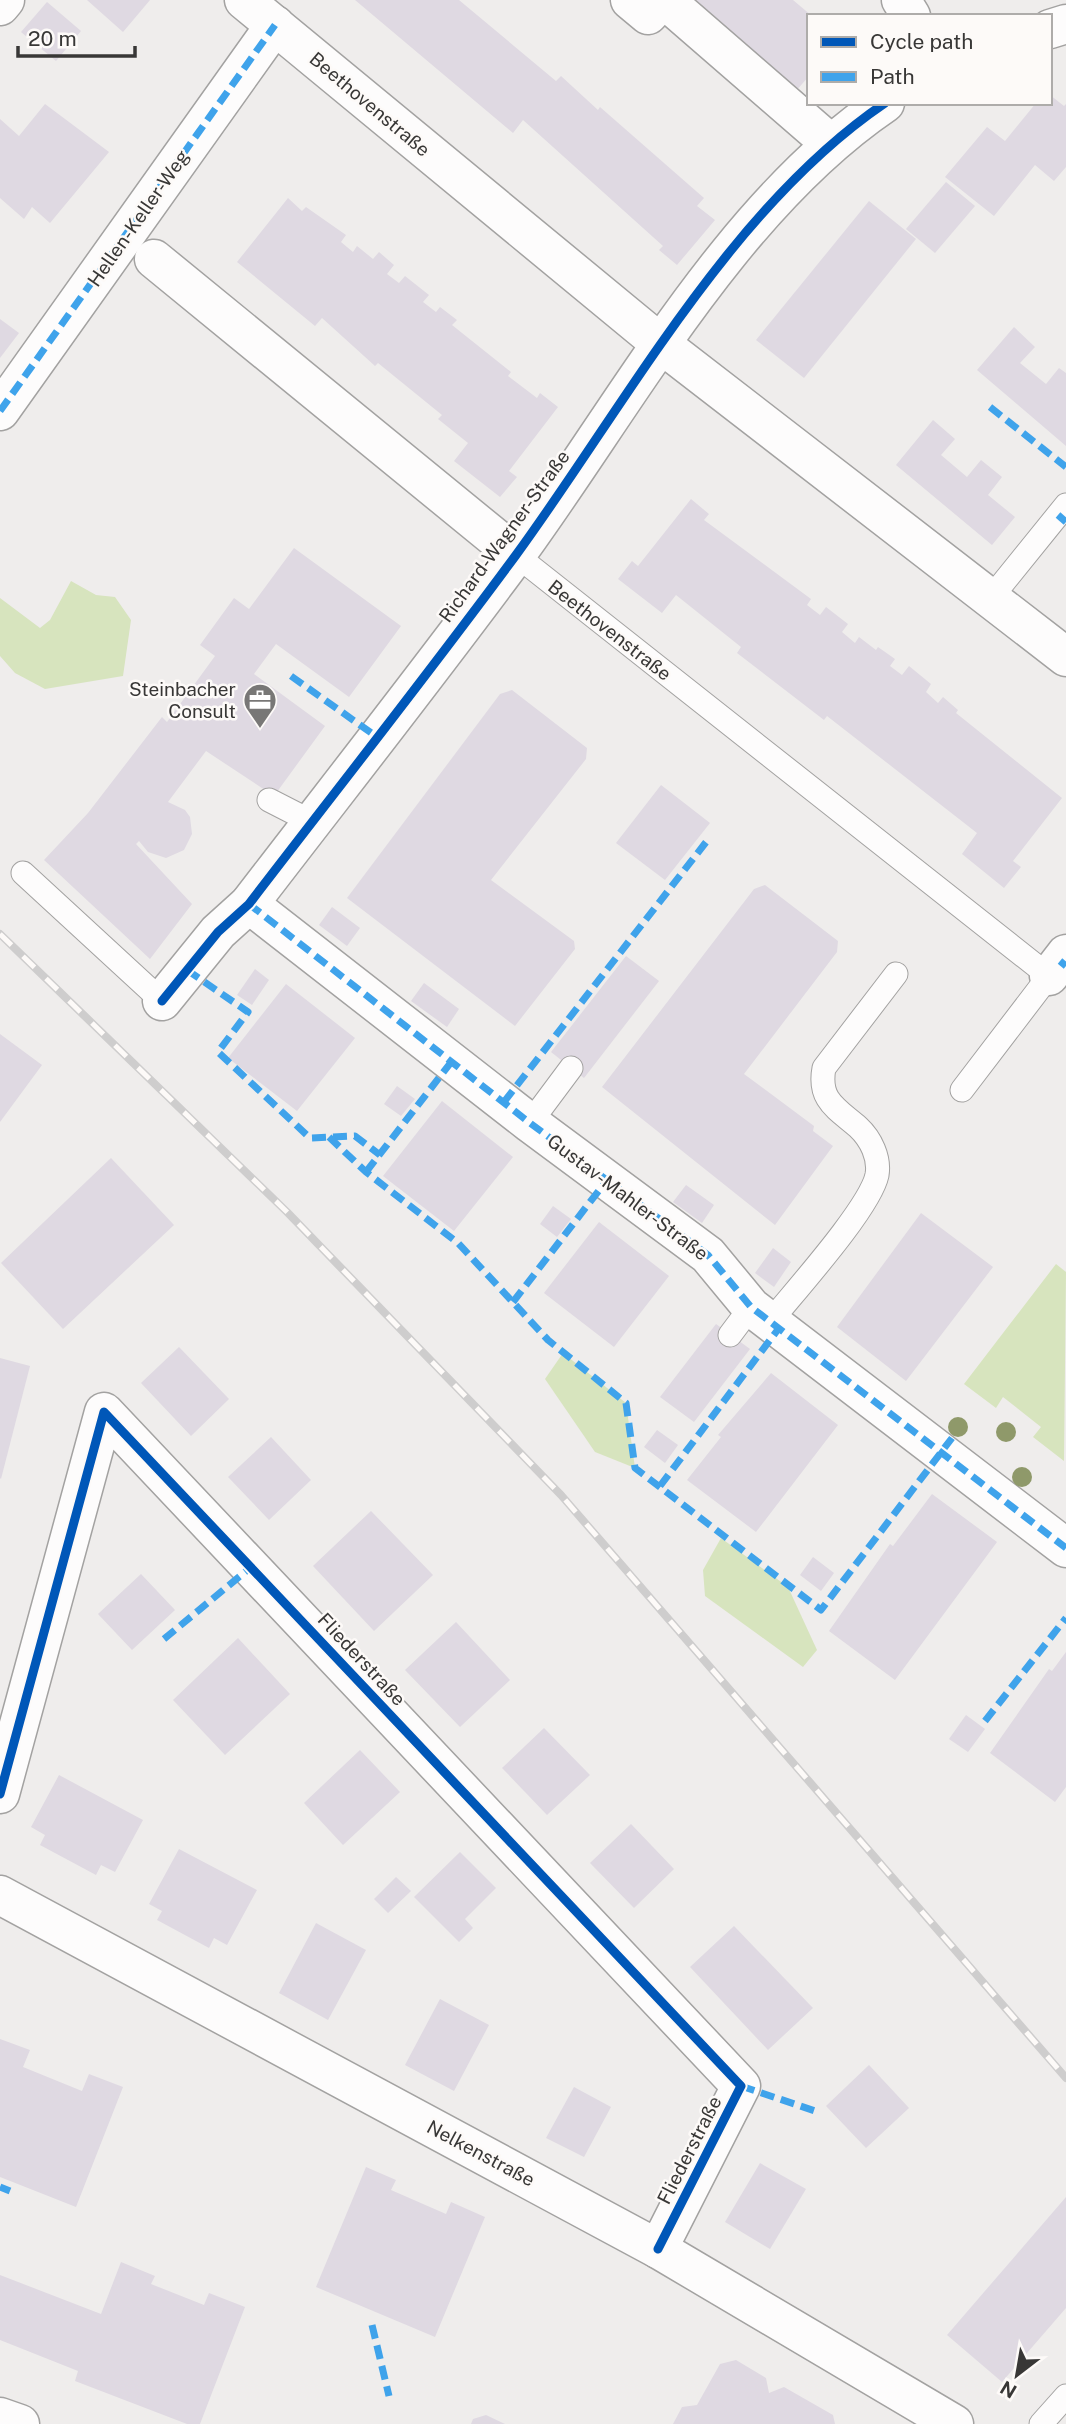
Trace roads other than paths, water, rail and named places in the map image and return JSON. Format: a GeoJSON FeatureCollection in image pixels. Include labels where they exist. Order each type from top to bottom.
{"type":"FeatureCollection","features":[{"type":"Feature","properties":{"kind":"street"},"geometry":{"type":"LineString","coordinates":[[0,6],[5,0]]}},
{"type":"Feature","properties":{"kind":"street","name":"Beethovenstraße"},"geometry":{"type":"LineString","coordinates":[[244,0],[661,344],[1066,657]]}},
{"type":"Feature","properties":{"kind":"street"},"geometry":{"type":"LineString","coordinates":[[630,0],[648,15],[663,0],[831,144]]}},
{"type":"Feature","properties":{"kind":"street","name":"Hellen-Keller-Weg"},"geometry":{"type":"LineString","coordinates":[[0,411],[275,25]]}},
{"type":"Feature","properties":{"kind":"street","name":"Richard-Wagner-Straße"},"geometry":{"type":"LineString","coordinates":[[162,1001],[218,932],[249,904],[516,555],[661,344],[749,230],[831,144],[882,105]]}},
{"type":"Feature","properties":{"kind":"street","name":"Beethovenstraße"},"geometry":{"type":"LineString","coordinates":[[154,259],[516,555]]}},
{"type":"Feature","properties":{"kind":"street","name":"Gustav-Mahler-Straße"},"geometry":{"type":"LineString","coordinates":[[249,904],[530,1123],[708,1255],[750,1321],[1066,1548]]}},
{"type":"Feature","properties":{"kind":"street","name":"Fliederstraße"},"geometry":{"type":"LineString","coordinates":[[0,1794],[104,1412],[741,2085],[658,2249]]}},
{"type":"Feature","properties":{"kind":"street","name":"Nelkenstraße"},"geometry":{"type":"LineString","coordinates":[[0,1895],[658,2249],[954,2424]]}},
{"type":"Feature","properties":{"kind":"street"},"geometry":{"type":"LineString","coordinates":[[0,2417],[20,2424]]}},
{"type":"Feature","properties":{"kind":"lane"},"geometry":{"type":"LineString","coordinates":[[990,599],[1066,505]]}},
{"type":"Feature","properties":{"kind":"lane","name":"Beethovenstraße"},"geometry":{"type":"LineString","coordinates":[[516,555],[1057,965]]}},
{"type":"Feature","properties":{"kind":"lane"},"geometry":{"type":"LineString","coordinates":[[269,800],[312,822]]}},
{"type":"Feature","properties":{"kind":"lane"},"geometry":{"type":"LineString","coordinates":[[23,873],[162,1001]]}},
{"type":"Feature","properties":{"kind":"lane"},"geometry":{"type":"LineString","coordinates":[[962,1090],[1057,965]]}},
{"type":"Feature","properties":{"kind":"lane"},"geometry":{"type":"LineString","coordinates":[[750,1321],[868,1198],[877,1173],[874,1149],[862,1131],[831,1104],[821,1087],[824,1068],[896,974]]}},
{"type":"Feature","properties":{"kind":"lane"},"geometry":{"type":"LineString","coordinates":[[530,1123],[571,1068]]}},
{"type":"Feature","properties":{"kind":"lane"},"geometry":{"type":"LineString","coordinates":[[1041,2424],[1066,2396]]}},
{"type":"Feature","properties":{"kind":"railway"},"geometry":{"type":"LineString","coordinates":[[0,934],[287,1212],[561,1495],[1066,2078]]}},
{"type":"Feature","properties":{"kind":"place","name":"Steinbacher Consult"},"geometry":{"type":"Point","coordinates":[260,730]}}]}
